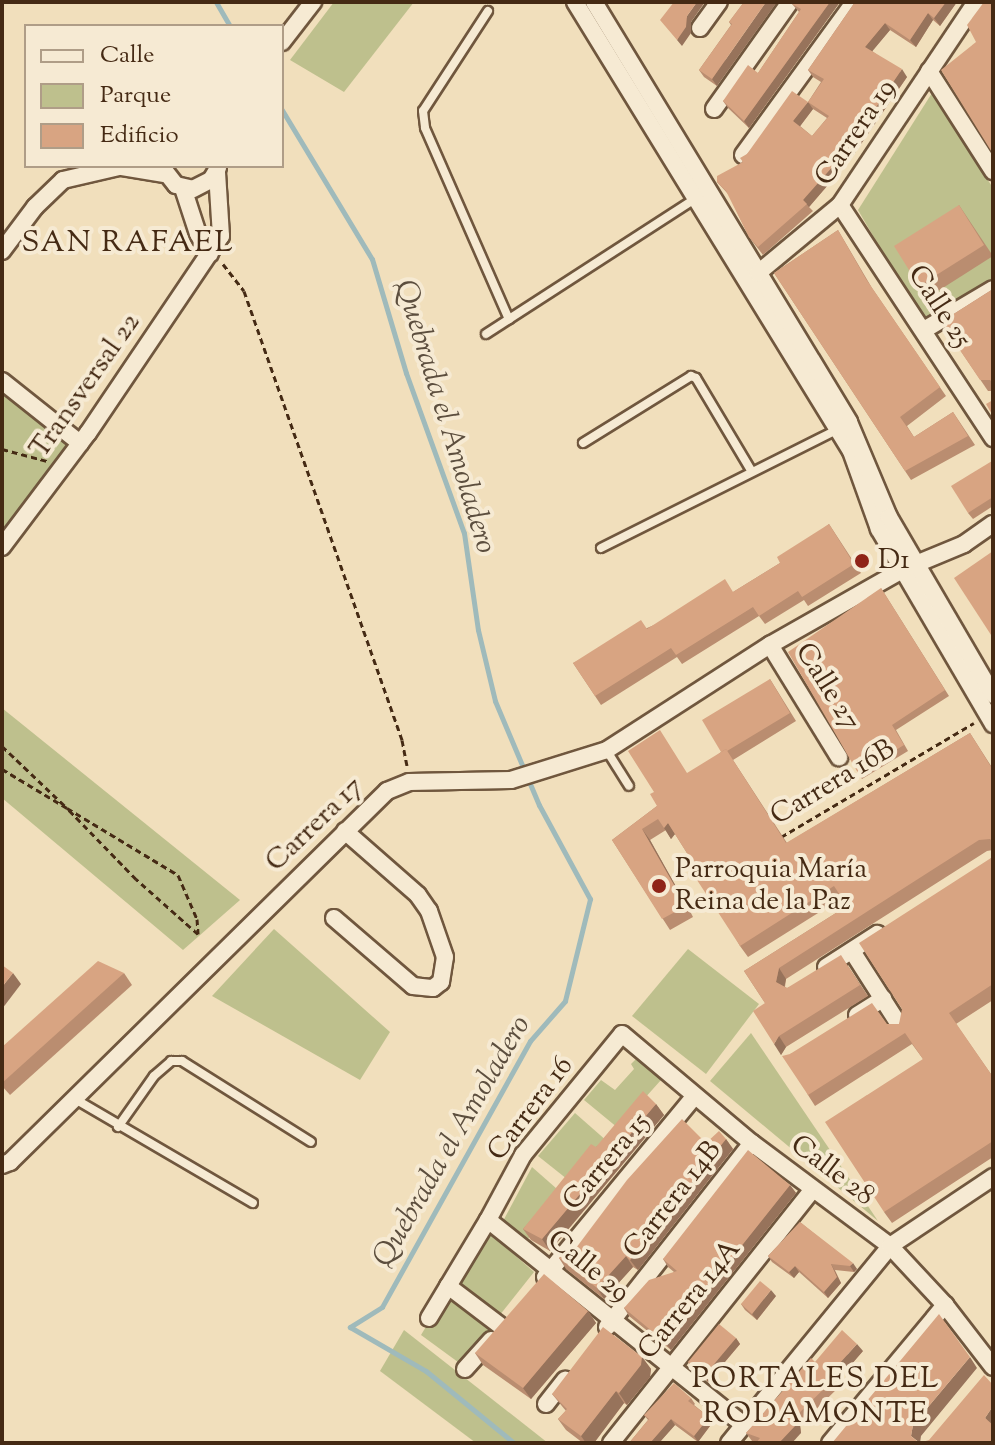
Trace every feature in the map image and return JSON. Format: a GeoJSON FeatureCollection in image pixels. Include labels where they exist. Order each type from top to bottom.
{"type":"FeatureCollection","features":[{"type":"Feature","properties":{"kind":"street"},"geometry":{"type":"LineString","coordinates":[[284,39],[313,2]]}},
{"type":"Feature","properties":{"kind":"street"},"geometry":{"type":"LineString","coordinates":[[575,2],[851,451],[879,529],[909,568],[993,695]]}},
{"type":"Feature","properties":{"kind":"street"},"geometry":{"type":"LineString","coordinates":[[594,2],[849,422],[909,568],[990,720]]}},
{"type":"Feature","properties":{"kind":"street"},"geometry":{"type":"LineString","coordinates":[[700,28],[719,2]]}},
{"type":"Feature","properties":{"kind":"street"},"geometry":{"type":"LineString","coordinates":[[714,109],[790,2]]}},
{"type":"Feature","properties":{"kind":"street"},"geometry":{"type":"LineString","coordinates":[[743,155],[854,2]]}},
{"type":"Feature","properties":{"kind":"street","name":"Carrera 19"},"geometry":{"type":"LineString","coordinates":[[758,273],[840,205],[976,2]]}},
{"type":"Feature","properties":{"kind":"street"},"geometry":{"type":"LineString","coordinates":[[929,71],[993,171]]}},
{"type":"Feature","properties":{"kind":"street"},"geometry":{"type":"LineString","coordinates":[[2,251],[35,207],[63,180],[114,168]]}},
{"type":"Feature","properties":{"kind":"street"},"geometry":{"type":"LineString","coordinates":[[142,168],[163,170],[183,188],[198,234],[210,254]]}},
{"type":"Feature","properties":{"kind":"street"},"geometry":{"type":"LineString","coordinates":[[183,188],[203,186],[218,169]]}},
{"type":"Feature","properties":{"kind":"street","name":"Transversal 22"},"geometry":{"type":"LineString","coordinates":[[2,547],[80,443],[210,254],[223,231],[218,169]]}},
{"type":"Feature","properties":{"kind":"street","name":"Calle 25"},"geometry":{"type":"LineString","coordinates":[[840,205],[993,438]]}},
{"type":"Feature","properties":{"kind":"street"},"geometry":{"type":"LineString","coordinates":[[924,330],[993,289]]}},
{"type":"Feature","properties":{"kind":"street"},"geometry":{"type":"LineString","coordinates":[[2,381],[80,443]]}},
{"type":"Feature","properties":{"kind":"street"},"geometry":{"type":"LineString","coordinates":[[976,412],[993,401]]}},
{"type":"Feature","properties":{"kind":"street","name":"Carrera 17"},"geometry":{"type":"LineString","coordinates":[[2,1165],[10,1162],[387,791],[409,782],[511,780],[607,750],[770,645],[909,568],[964,544],[993,524]]}},
{"type":"Feature","properties":{"kind":"street","name":"Calle 27"},"geometry":{"type":"LineString","coordinates":[[770,645],[839,757]]}},
{"type":"Feature","properties":{"kind":"street"},"geometry":{"type":"LineString","coordinates":[[334,918],[413,986],[433,988],[441,982],[445,957],[429,911],[418,895],[345,831]]}},
{"type":"Feature","properties":{"kind":"street"},"geometry":{"type":"LineString","coordinates":[[816,973],[890,926]]}},
{"type":"Feature","properties":{"kind":"street"},"geometry":{"type":"LineString","coordinates":[[852,951],[900,1026]]}},
{"type":"Feature","properties":{"kind":"street"},"geometry":{"type":"LineString","coordinates":[[844,1024],[883,999]]}},
{"type":"Feature","properties":{"kind":"street","name":"Calle 28"},"geometry":{"type":"LineString","coordinates":[[622,1034],[752,1143],[890,1246],[945,1305],[990,1370]]}},
{"type":"Feature","properties":{"kind":"street","name":"Carrera 16"},"geometry":{"type":"LineString","coordinates":[[488,1220],[523,1155],[622,1034]]}},
{"type":"Feature","properties":{"kind":"street","name":"Carrera 15"},"geometry":{"type":"LineString","coordinates":[[532,1293],[694,1097]]}},
{"type":"Feature","properties":{"kind":"street","name":"Carrera 14B"},"geometry":{"type":"LineString","coordinates":[[593,1344],[752,1143]]}},
{"type":"Feature","properties":{"kind":"street"},"geometry":{"type":"LineString","coordinates":[[729,1443],[890,1246],[993,1177]]}},
{"type":"Feature","properties":{"kind":"street","name":"Carrera 14A"},"geometry":{"type":"LineString","coordinates":[[611,1443],[812,1190]]}},
{"type":"Feature","properties":{"kind":"street"},"geometry":{"type":"LineString","coordinates":[[429,1318],[488,1220]]}},
{"type":"Feature","properties":{"kind":"street","name":"Calle 29"},"geometry":{"type":"LineString","coordinates":[[488,1220],[745,1426]]}},
{"type":"Feature","properties":{"kind":"street"},"geometry":{"type":"LineString","coordinates":[[448,1286],[507,1321],[465,1369]]}},
{"type":"Feature","properties":{"kind":"street"},"geometry":{"type":"LineString","coordinates":[[830,1443],[945,1305]]}},
{"type":"Feature","properties":{"kind":"street"},"geometry":{"type":"LineString","coordinates":[[546,1404],[574,1368]]}},
{"type":"Feature","properties":{"kind":"lane"},"geometry":{"type":"LineString","coordinates":[[488,11],[423,111],[425,128],[509,319]]}},
{"type":"Feature","properties":{"kind":"lane"},"geometry":{"type":"LineString","coordinates":[[486,334],[695,199]]}},
{"type":"Feature","properties":{"kind":"lane"},"geometry":{"type":"LineString","coordinates":[[583,443],[691,376],[696,378],[752,472]]}},
{"type":"Feature","properties":{"kind":"lane"},"geometry":{"type":"LineString","coordinates":[[601,548],[837,430]]}},
{"type":"Feature","properties":{"kind":"lane"},"geometry":{"type":"LineString","coordinates":[[607,750],[629,786]]}},
{"type":"Feature","properties":{"kind":"lane"},"geometry":{"type":"LineString","coordinates":[[118,1127],[154,1076],[171,1061],[182,1061],[311,1142]]}},
{"type":"Feature","properties":{"kind":"lane"},"geometry":{"type":"LineString","coordinates":[[74,1099],[253,1203]]}},
{"type":"Feature","properties":{"kind":"path"},"geometry":{"type":"LineString","coordinates":[[210,254],[228,268],[244,291],[402,740],[409,782]]}},
{"type":"Feature","properties":{"kind":"path"},"geometry":{"type":"LineString","coordinates":[[2,449],[62,465]]}},
{"type":"Feature","properties":{"kind":"path","name":"Carrera 16B"},"geometry":{"type":"LineString","coordinates":[[781,837],[990,720]]}},
{"type":"Feature","properties":{"kind":"path"},"geometry":{"type":"LineString","coordinates":[[2,746],[67,808],[145,888],[198,934],[197,919],[178,875],[67,808],[2,769]]}},
{"type":"Feature","properties":{"kind":"green space"},"geometry":{"type":"Polygon","coordinates":[[[334,2],[414,2],[344,92],[290,60],[334,2]]]}},
{"type":"Feature","properties":{"kind":"green space"},"geometry":{"type":"Polygon","coordinates":[[[932,93],[993,188],[993,279],[922,320],[858,210],[932,93]]]}},
{"type":"Feature","properties":{"kind":"green space"},"geometry":{"type":"Polygon","coordinates":[[[2,392],[67,444],[2,531],[2,392]]]}},
{"type":"Feature","properties":{"kind":"green space"},"geometry":{"type":"Polygon","coordinates":[[[2,708],[240,900],[183,950],[2,798],[2,708]]]}},
{"type":"Feature","properties":{"kind":"green space"},"geometry":{"type":"Polygon","coordinates":[[[274,929],[390,1032],[360,1080],[212,996],[274,929]]]}},
{"type":"Feature","properties":{"kind":"green space"},"geometry":{"type":"Polygon","coordinates":[[[688,949],[759,1004],[706,1074],[632,1016],[688,949]]]}},
{"type":"Feature","properties":{"kind":"green space"},"geometry":{"type":"Polygon","coordinates":[[[751,1033],[878,1221],[710,1081],[751,1033]]]}},
{"type":"Feature","properties":{"kind":"green space"},"geometry":{"type":"Polygon","coordinates":[[[637,1058],[661,1080],[618,1128],[584,1100],[601,1080],[615,1090],[634,1069],[631,1064],[637,1058]]]}},
{"type":"Feature","properties":{"kind":"green space"},"geometry":{"type":"Polygon","coordinates":[[[575,1113],[608,1142],[572,1183],[538,1156],[575,1113]]]}},
{"type":"Feature","properties":{"kind":"green space"},"geometry":{"type":"Polygon","coordinates":[[[532,1167],[565,1196],[526,1241],[502,1223],[532,1167]]]}},
{"type":"Feature","properties":{"kind":"green space"},"geometry":{"type":"Polygon","coordinates":[[[486,1230],[534,1272],[499,1316],[453,1283],[486,1230]]]}},
{"type":"Feature","properties":{"kind":"green space"},"geometry":{"type":"Polygon","coordinates":[[[448,1290],[495,1325],[462,1365],[421,1335],[448,1290]]]}},
{"type":"Feature","properties":{"kind":"green space"},"geometry":{"type":"Polygon","coordinates":[[[404,1330],[548,1443],[476,1443],[380,1371],[404,1330]]]}},
{"type":"Feature","properties":{"kind":"building"},"geometry":{"type":"Polygon","coordinates":[[[674,2],[697,2],[677,40],[660,20],[674,2]]]}},
{"type":"Feature","properties":{"kind":"building"},"geometry":{"type":"Polygon","coordinates":[[[744,2],[766,2],[712,79],[699,70],[744,2]]]}},
{"type":"Feature","properties":{"kind":"building"},"geometry":{"type":"Polygon","coordinates":[[[793,2],[830,2],[744,121],[723,101],[748,65],[758,73],[801,9],[793,2]]]}},
{"type":"Feature","properties":{"kind":"building"},"geometry":{"type":"Polygon","coordinates":[[[855,2],[946,2],[934,18],[928,13],[910,40],[885,23],[865,47],[902,69],[845,153],[840,150],[835,164],[803,200],[807,204],[758,247],[749,237],[726,191],[717,182],[717,176],[743,162],[740,158],[747,154],[792,91],[808,102],[824,79],[808,70],[855,2]],[[808,102],[793,121],[812,136],[829,116],[808,102]]]}},
{"type":"Feature","properties":{"kind":"building"},"geometry":{"type":"Polygon","coordinates":[[[984,2],[993,2],[993,154],[941,70],[976,42],[967,25],[984,2]]]}},
{"type":"Feature","properties":{"kind":"building"},"geometry":{"type":"Polygon","coordinates":[[[959,205],[984,245],[919,286],[894,246],[959,205]]]}},
{"type":"Feature","properties":{"kind":"building"},"geometry":{"type":"Polygon","coordinates":[[[838,230],[866,279],[940,387],[900,417],[914,437],[953,412],[968,436],[905,471],[774,273],[838,230]]]}},
{"type":"Feature","properties":{"kind":"building"},"geometry":{"type":"Polygon","coordinates":[[[993,289],[993,383],[980,380],[941,322],[993,289]]]}},
{"type":"Feature","properties":{"kind":"building"},"geometry":{"type":"Polygon","coordinates":[[[993,400],[993,416],[986,404],[993,400]]]}},
{"type":"Feature","properties":{"kind":"building"},"geometry":{"type":"Polygon","coordinates":[[[992,461],[993,497],[968,513],[951,486],[992,461]]]}},
{"type":"Feature","properties":{"kind":"building"},"geometry":{"type":"Polygon","coordinates":[[[829,524],[854,564],[802,597],[798,591],[759,616],[753,607],[676,655],[671,648],[595,696],[573,663],[641,620],[647,629],[725,579],[733,592],[780,563],[777,557],[829,524]]]}},
{"type":"Feature","properties":{"kind":"building"},"geometry":{"type":"Polygon","coordinates":[[[993,551],[993,638],[954,578],[993,551]]]}},
{"type":"Feature","properties":{"kind":"building"},"geometry":{"type":"Polygon","coordinates":[[[881,588],[945,690],[892,725],[904,745],[858,773],[788,652],[881,588]]]}},
{"type":"Feature","properties":{"kind":"building"},"geometry":{"type":"Polygon","coordinates":[[[770,679],[790,713],[721,752],[702,720],[770,679]]]}},
{"type":"Feature","properties":{"kind":"building"},"geometry":{"type":"Polygon","coordinates":[[[660,730],[687,773],[726,749],[786,843],[970,733],[993,770],[993,842],[990,839],[979,840],[779,968],[776,982],[787,988],[841,955],[860,985],[779,1036],[774,1044],[753,1011],[765,1003],[744,971],[847,906],[834,886],[740,946],[697,880],[702,877],[668,823],[664,828],[658,819],[642,829],[686,906],[662,919],[612,840],[657,806],[650,794],[654,792],[628,751],[660,730]]]}},
{"type":"Feature","properties":{"kind":"building"},"geometry":{"type":"Polygon","coordinates":[[[993,852],[993,984],[949,1013],[993,1077],[993,1141],[884,1212],[825,1122],[923,1059],[905,1033],[808,1095],[782,1056],[872,1003],[887,1024],[899,1024],[902,1009],[859,943],[991,858],[993,852]]]}},
{"type":"Feature","properties":{"kind":"building"},"geometry":{"type":"Polygon","coordinates":[[[98,961],[124,973],[2,1083],[2,1047],[98,961]]]}},
{"type":"Feature","properties":{"kind":"building"},"geometry":{"type":"Polygon","coordinates":[[[2,965],[13,973],[2,987],[2,965]]]}},
{"type":"Feature","properties":{"kind":"building"},"geometry":{"type":"Polygon","coordinates":[[[643,1091],[656,1104],[542,1239],[523,1229],[591,1144],[596,1147],[643,1091]]]}},
{"type":"Feature","properties":{"kind":"building"},"geometry":{"type":"Polygon","coordinates":[[[682,1119],[706,1143],[719,1131],[726,1139],[630,1260],[626,1256],[597,1288],[559,1258],[570,1246],[576,1248],[627,1180],[682,1119]]]}},
{"type":"Feature","properties":{"kind":"building"},"geometry":{"type":"Polygon","coordinates":[[[748,1150],[790,1185],[665,1342],[624,1308],[649,1280],[677,1271],[663,1259],[748,1150]]]}},
{"type":"Feature","properties":{"kind":"building"},"geometry":{"type":"Polygon","coordinates":[[[800,1222],[853,1263],[850,1266],[831,1264],[837,1277],[824,1292],[795,1266],[789,1272],[768,1256],[800,1222]]]}},
{"type":"Feature","properties":{"kind":"building"},"geometry":{"type":"Polygon","coordinates":[[[544,1274],[588,1311],[523,1388],[475,1353],[544,1274]]]}},
{"type":"Feature","properties":{"kind":"building"},"geometry":{"type":"Polygon","coordinates":[[[760,1281],[771,1290],[752,1314],[741,1304],[760,1281]]]}},
{"type":"Feature","properties":{"kind":"building"},"geometry":{"type":"Polygon","coordinates":[[[939,1314],[970,1357],[913,1425],[911,1436],[919,1443],[832,1443],[939,1314]]]}},
{"type":"Feature","properties":{"kind":"building"},"geometry":{"type":"Polygon","coordinates":[[[719,1324],[736,1338],[704,1376],[688,1362],[719,1324]]]}},
{"type":"Feature","properties":{"kind":"building"},"geometry":{"type":"Polygon","coordinates":[[[603,1327],[642,1357],[641,1365],[581,1436],[558,1419],[567,1409],[552,1394],[603,1327]]]}},
{"type":"Feature","properties":{"kind":"building"},"geometry":{"type":"Polygon","coordinates":[[[842,1330],[857,1344],[829,1375],[834,1379],[794,1418],[796,1425],[779,1443],[756,1443],[760,1438],[746,1433],[811,1358],[815,1362],[842,1330]]]}},
{"type":"Feature","properties":{"kind":"building"},"geometry":{"type":"Polygon","coordinates":[[[984,1375],[993,1385],[993,1406],[985,1418],[993,1425],[993,1443],[919,1443],[929,1440],[984,1375]]]}},
{"type":"Feature","properties":{"kind":"building"},"geometry":{"type":"Polygon","coordinates":[[[674,1383],[691,1398],[688,1401],[709,1417],[694,1436],[671,1419],[650,1443],[629,1443],[649,1419],[644,1415],[674,1383]]]}},
{"type":"Feature","properties":{"kind":"waterway","name":"Quebrada el Amoladero"},"geometry":{"type":"LineString","coordinates":[[216,2],[229,24]]}},
{"type":"Feature","properties":{"kind":"waterway","name":"Quebrada el Amoladero"},"geometry":{"type":"LineString","coordinates":[[284,113],[372,259],[406,373],[464,533],[478,630],[495,701],[539,805],[590,899],[565,1001],[530,1041],[382,1307],[350,1327],[426,1371],[514,1443]]}},
{"type":"Feature","properties":{"kind":"place","name":"D1"},"geometry":{"type":"Point","coordinates":[862,561]}},
{"type":"Feature","properties":{"kind":"place","name":"Parroquia María Reina de la Paz"},"geometry":{"type":"Point","coordinates":[659,886]}},
{"type":"Feature","properties":{"kind":"district","name":"SAN RAFAEL"},"geometry":{"type":"Point","coordinates":[128,244]}},
{"type":"Feature","properties":{"kind":"district","name":"PORTALES DEL RODAMONTE"},"geometry":{"type":"Point","coordinates":[816,1397]}}]}
